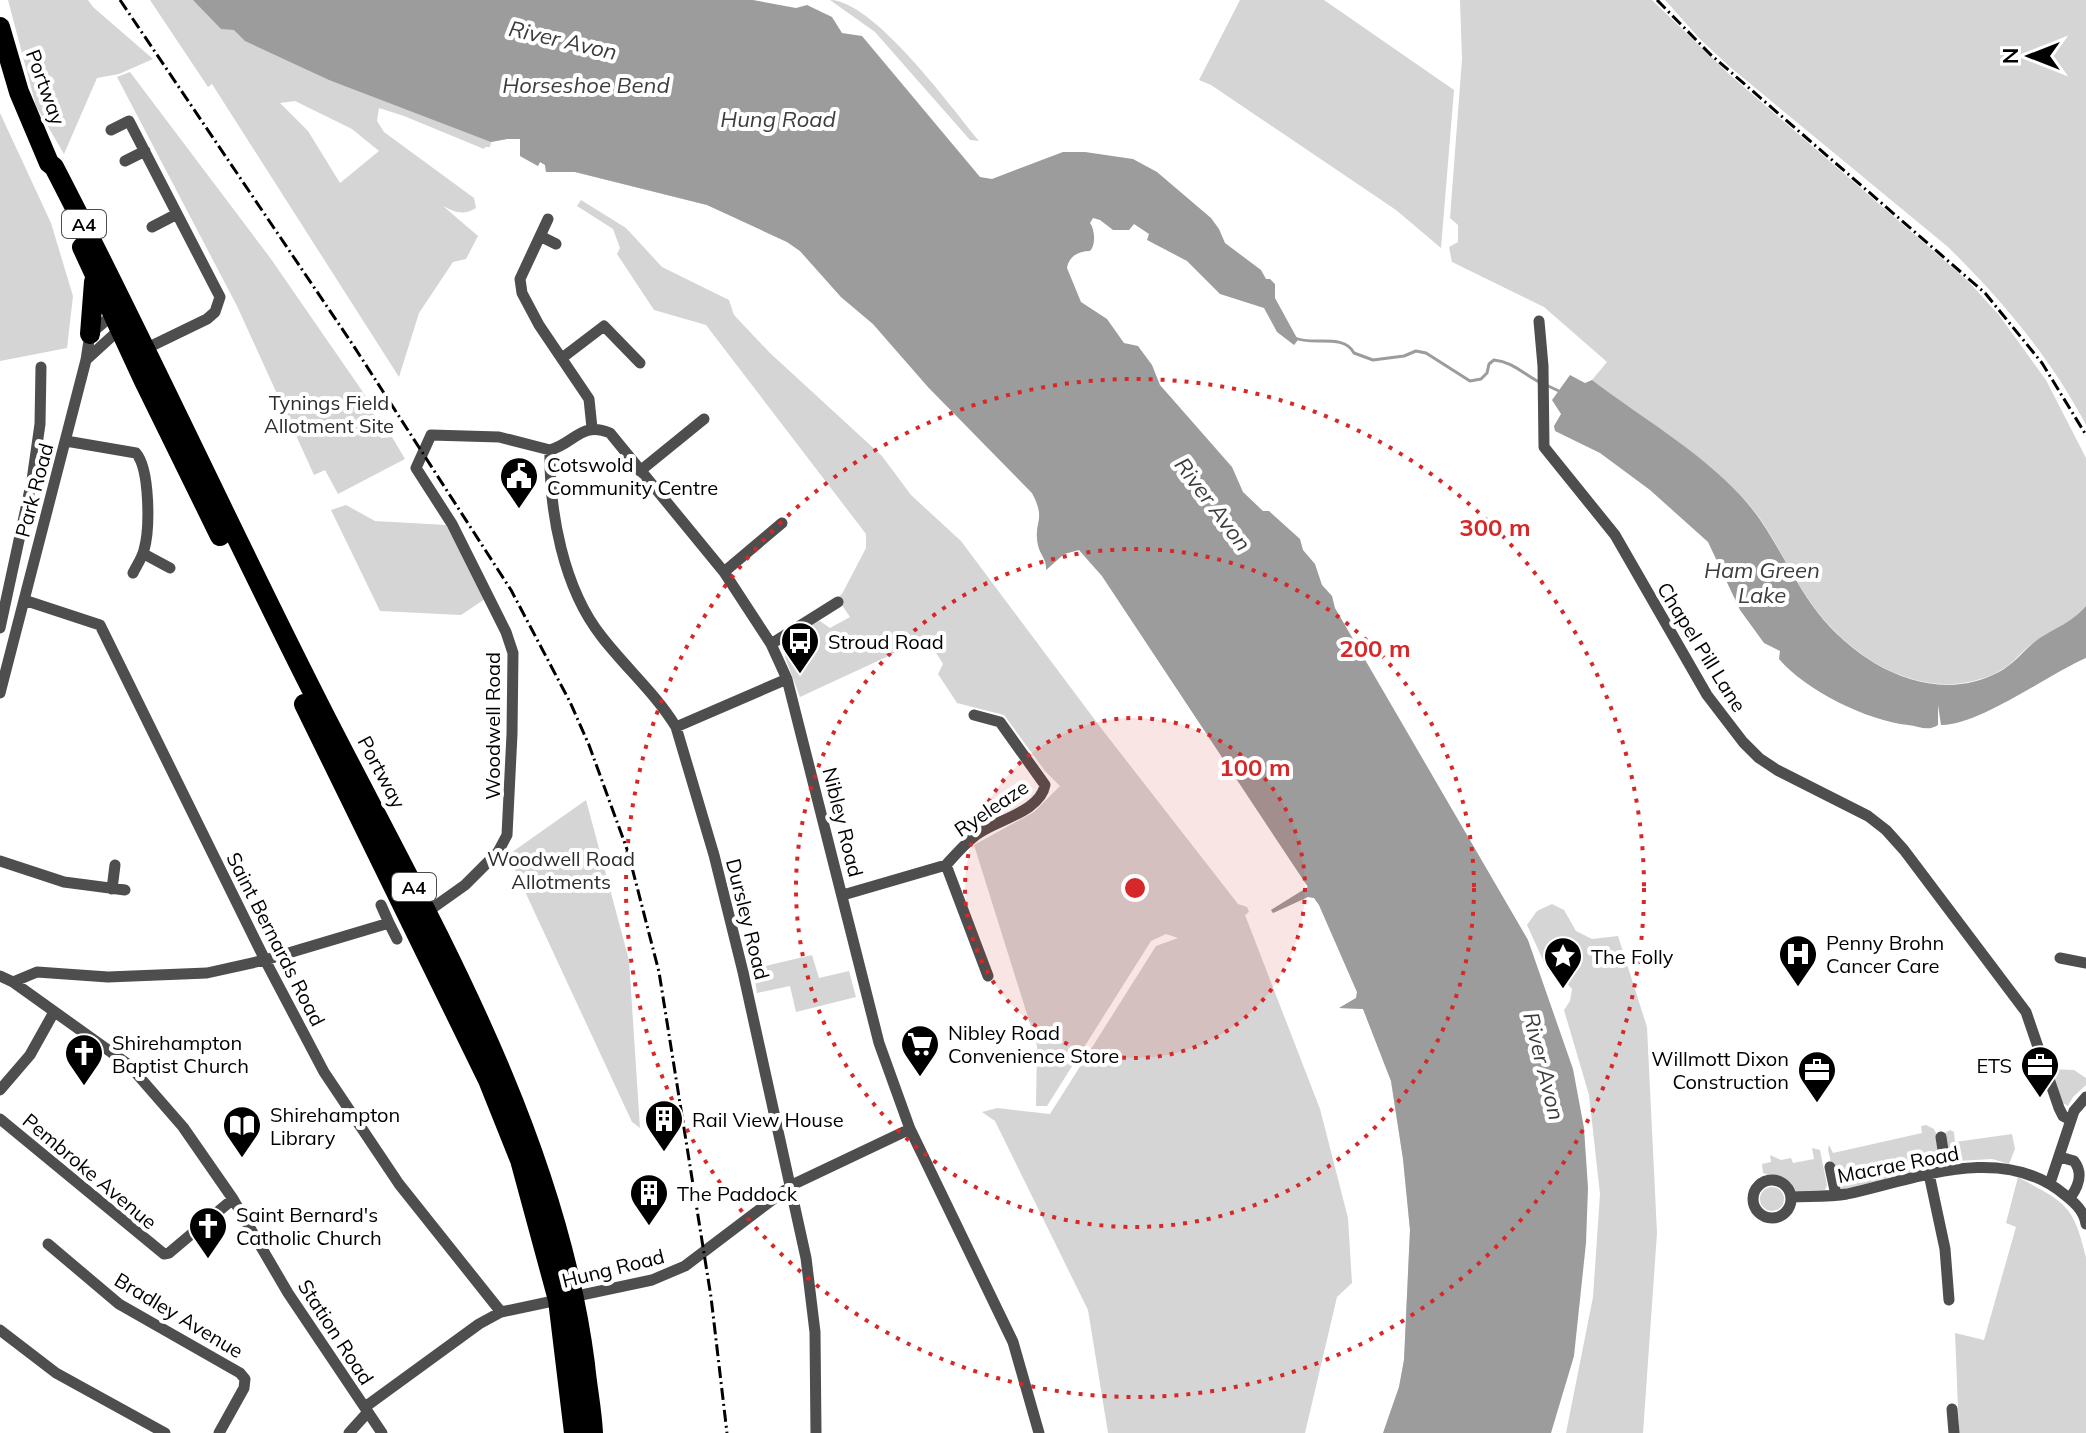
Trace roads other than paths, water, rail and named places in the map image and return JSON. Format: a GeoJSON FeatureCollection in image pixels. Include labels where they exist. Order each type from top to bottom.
{"type":"FeatureCollection","features":[{"type":"Feature","properties":{"kind":"highway","name":"Portway"},"geometry":{"type":"LineString","coordinates":[[0,27],[19,92],[49,163],[54,167],[122,317],[488,1080],[520,1160],[566,1299],[574,1433]]}},
{"type":"Feature","properties":{"kind":"highway","name":"Portway"},"geometry":{"type":"LineString","coordinates":[[49,163],[47,171],[94,274],[122,317]]}},
{"type":"Feature","properties":{"kind":"highway"},"geometry":{"type":"LineString","coordinates":[[90,334],[94,274]]}},
{"type":"Feature","properties":{"kind":"highway","name":"Portway"},"geometry":{"type":"LineString","coordinates":[[139,352],[427,912],[518,1111],[544,1179],[593,1433]]}},
{"type":"Feature","properties":{"kind":"street"},"geometry":{"type":"LineString","coordinates":[[111,130],[129,121],[220,297],[220,304],[207,319],[139,352]]}},
{"type":"Feature","properties":{"kind":"street"},"geometry":{"type":"LineString","coordinates":[[125,161],[145,151]]}},
{"type":"Feature","properties":{"kind":"street"},"geometry":{"type":"LineString","coordinates":[[152,227],[177,214]]}},
{"type":"Feature","properties":{"kind":"street"},"geometry":{"type":"LineString","coordinates":[[548,219],[520,279],[520,288],[539,325],[589,399],[592,428],[550,450]]}},
{"type":"Feature","properties":{"kind":"street"},"geometry":{"type":"LineString","coordinates":[[540,236],[556,244]]}},
{"type":"Feature","properties":{"kind":"street"},"geometry":{"type":"LineString","coordinates":[[90,334],[122,317]]}},
{"type":"Feature","properties":{"kind":"street"},"geometry":{"type":"LineString","coordinates":[[86,360],[122,317]]}},
{"type":"Feature","properties":{"kind":"street","name":"Chapel Pill Lane"},"geometry":{"type":"LineString","coordinates":[[1539,321],[1544,447],[1615,535],[1707,695],[1759,758],[1868,816],[1904,850],[2026,1012],[2059,1108],[2063,1116],[2071,1120]]}},
{"type":"Feature","properties":{"kind":"street"},"geometry":{"type":"LineString","coordinates":[[562,358],[604,326],[640,363]]}},
{"type":"Feature","properties":{"kind":"street","name":"Park Road"},"geometry":{"type":"LineString","coordinates":[[0,693],[2,674],[66,441],[90,334]]}},
{"type":"Feature","properties":{"kind":"street","name":"Park Road"},"geometry":{"type":"LineString","coordinates":[[0,628],[32,480],[40,424],[41,367]]}},
{"type":"Feature","properties":{"kind":"street"},"geometry":{"type":"LineString","coordinates":[[640,471],[704,419]]}},
{"type":"Feature","properties":{"kind":"street","name":"Nibley Road"},"geometry":{"type":"LineString","coordinates":[[592,428],[610,433],[724,572],[771,644],[787,679],[879,1043],[910,1129],[1013,1342],[1039,1433]]}},
{"type":"Feature","properties":{"kind":"street","name":"Woodwell Road"},"geometry":{"type":"LineString","coordinates":[[427,912],[465,885],[504,843],[510,813],[513,653],[506,632],[452,524],[416,468],[431,435],[499,437],[550,450]]}},
{"type":"Feature","properties":{"kind":"street"},"geometry":{"type":"LineString","coordinates":[[66,441],[140,456],[147,517],[144,554],[133,573]]}},
{"type":"Feature","properties":{"kind":"street","name":"Dursley Road"},"geometry":{"type":"LineString","coordinates":[[550,450],[550,489],[563,554],[586,612],[599,634],[666,710],[676,727],[736,943],[806,1258],[815,1332],[816,1433]]}},
{"type":"Feature","properties":{"kind":"street"},"geometry":{"type":"LineString","coordinates":[[724,572],[782,523]]}},
{"type":"Feature","properties":{"kind":"street"},"geometry":{"type":"LineString","coordinates":[[144,554],[170,568]]}},
{"type":"Feature","properties":{"kind":"street","name":"Saint Bernards Road"},"geometry":{"type":"LineString","coordinates":[[24,600],[100,625],[265,960],[332,1084],[399,1184],[501,1312]]}},
{"type":"Feature","properties":{"kind":"street"},"geometry":{"type":"LineString","coordinates":[[771,644],[838,602]]}},
{"type":"Feature","properties":{"kind":"street"},"geometry":{"type":"LineString","coordinates":[[676,727],[787,679]]}},
{"type":"Feature","properties":{"kind":"street","name":"Ryeleaze"},"geometry":{"type":"LineString","coordinates":[[946,865],[978,834],[1035,803],[1043,795],[1045,785],[1000,722],[974,715]]}},
{"type":"Feature","properties":{"kind":"street"},"geometry":{"type":"LineString","coordinates":[[0,861],[64,882],[118,890],[115,865]]}},
{"type":"Feature","properties":{"kind":"street"},"geometry":{"type":"LineString","coordinates":[[843,895],[946,865],[988,976]]}},
{"type":"Feature","properties":{"kind":"street"},"geometry":{"type":"LineString","coordinates":[[381,905],[397,939]]}},
{"type":"Feature","properties":{"kind":"street"},"geometry":{"type":"LineString","coordinates":[[13,982],[37,972],[108,977],[207,973],[265,960],[389,923]]}},
{"type":"Feature","properties":{"kind":"street"},"geometry":{"type":"LineString","coordinates":[[2060,958],[2086,963]]}},
{"type":"Feature","properties":{"kind":"street","name":"Station Road"},"geometry":{"type":"LineString","coordinates":[[0,976],[13,982],[129,1065],[183,1127],[233,1199],[288,1293],[382,1433]]}},
{"type":"Feature","properties":{"kind":"street"},"geometry":{"type":"LineString","coordinates":[[0,1090],[30,1055],[54,1012]]}},
{"type":"Feature","properties":{"kind":"street"},"geometry":{"type":"LineString","coordinates":[[2050,1183],[2077,1105],[2086,1097]]}},
{"type":"Feature","properties":{"kind":"street","name":"Pembroke Avenue"},"geometry":{"type":"LineString","coordinates":[[0,1119],[164,1254],[233,1199]]}},
{"type":"Feature","properties":{"kind":"street","name":"Hung Road"},"geometry":{"type":"LineString","coordinates":[[349,1433],[366,1410],[479,1324],[501,1312],[652,1280],[685,1266],[792,1185],[910,1129]]}},
{"type":"Feature","properties":{"kind":"street"},"geometry":{"type":"LineString","coordinates":[[1941,1137],[1946,1170]]}},
{"type":"Feature","properties":{"kind":"street"},"geometry":{"type":"LineString","coordinates":[[2060,1157],[2074,1161],[2080,1173],[2078,1185],[2070,1198]]}},
{"type":"Feature","properties":{"kind":"street"},"geometry":{"type":"LineString","coordinates":[[1830,1167],[1836,1195]]}},
{"type":"Feature","properties":{"kind":"street","name":"Macrae Road"},"geometry":{"type":"LineString","coordinates":[[1791,1197],[1836,1195],[1946,1170],[1993,1167],[2050,1183],[2070,1198],[2084,1215],[2086,1224]]}},
{"type":"Feature","properties":{"kind":"street"},"geometry":{"type":"LineString","coordinates":[[1929,1174],[1945,1249],[1949,1300]]}},
{"type":"Feature","properties":{"kind":"street","name":"Bradley Avenue"},"geometry":{"type":"LineString","coordinates":[[48,1244],[119,1304],[240,1373],[245,1379],[244,1388],[219,1433]]}},
{"type":"Feature","properties":{"kind":"street"},"geometry":{"type":"LineString","coordinates":[[0,1330],[56,1373],[165,1433]]}},
{"type":"Feature","properties":{"kind":"street"},"geometry":{"type":"LineString","coordinates":[[1952,1409],[1954,1433]]}},
{"type":"Feature","properties":{"kind":"water","name":"Hung Road"},"geometry":{"type":"Polygon","coordinates":[[[193,0],[753,0],[796,8],[807,5],[832,17],[842,33],[862,36],[980,177],[992,179],[1063,152],[1133,159],[1157,172],[1211,218],[1225,243],[1275,284],[1275,298],[1298,340],[1294,345],[1277,332],[1264,308],[1220,294],[1187,261],[1147,240],[1149,234],[1134,224],[1129,230],[1113,230],[1093,218],[1090,223],[1094,237],[1092,248],[1075,255],[1067,268],[1081,302],[1107,319],[1124,343],[1138,346],[1152,365],[1160,385],[1232,467],[1243,492],[1300,539],[1303,550],[1315,564],[1322,585],[1332,596],[1335,608],[1528,940],[1573,1069],[1584,1128],[1588,1188],[1586,1243],[1574,1356],[1551,1433],[1383,1433],[1399,1387],[1404,1360],[1410,1230],[1403,1159],[1391,1081],[1363,1009],[1339,1008],[1356,998],[1357,992],[1319,905],[1314,898],[1308,897],[1273,913],[1271,910],[1308,887],[1102,576],[1079,550],[1064,554],[1046,570],[1037,537],[1039,510],[1032,493],[928,387],[873,324],[841,297],[800,251],[787,242],[707,205],[575,172],[546,172],[545,165],[540,162],[538,166],[520,156],[520,139],[491,142],[329,80],[245,41],[234,30],[221,29],[193,0]]]}},
{"type":"Feature","properties":{"kind":"water","name":"Ham Green Lake"},"geometry":{"type":"Polygon","coordinates":[[[1570,375],[1585,383],[1592,380],[1724,479],[1763,524],[1818,613],[1854,649],[1876,664],[1924,682],[1949,685],[1974,682],[2004,669],[2032,644],[2074,618],[2086,606],[2086,658],[1993,708],[1956,723],[1941,725],[1938,705],[1938,725],[1931,728],[1892,722],[1838,702],[1790,671],[1779,659],[1780,651],[1764,643],[1740,610],[1708,542],[1650,490],[1600,453],[1555,431],[1554,426],[1561,414],[1552,400],[1570,375]]]}},
{"type":"Feature","properties":{"kind":"waterway"},"geometry":{"type":"LineString","coordinates":[[1295,338],[1343,343],[1354,353],[1373,360],[1404,356],[1416,351],[1426,353],[1470,381],[1481,379],[1494,360],[1501,361],[1541,383]]}},
{"type":"Feature","properties":{"kind":"waterway"},"geometry":{"type":"LineString","coordinates":[[1548,386],[1559,391]]}},
{"type":"Feature","properties":{"kind":"railway"},"geometry":{"type":"LineString","coordinates":[[120,0],[353,345],[511,590],[589,745],[628,852],[659,972],[711,1297],[727,1433]]}},
{"type":"Feature","properties":{"kind":"railway"},"geometry":{"type":"LineString","coordinates":[[1657,0],[1710,54],[1985,293],[2042,363],[2086,435]]}},
{"type":"Feature","properties":{"kind":"place","name":"Cotswold Community Centre"},"geometry":{"type":"Point","coordinates":[519,510]}},
{"type":"Feature","properties":{"kind":"place","name":"Stroud Road"},"geometry":{"type":"Point","coordinates":[800,675]}},
{"type":"Feature","properties":{"kind":"place","name":"Penny Brohn Cancer Care"},"geometry":{"type":"Point","coordinates":[1798,988]}},
{"type":"Feature","properties":{"kind":"place","name":"The Folly"},"geometry":{"type":"Point","coordinates":[1563,990]}},
{"type":"Feature","properties":{"kind":"place","name":"Nibley Road Convenience Store"},"geometry":{"type":"Point","coordinates":[920,1078]}},
{"type":"Feature","properties":{"kind":"place","name":"Shirehampton Baptist Church"},"geometry":{"type":"Point","coordinates":[84,1087]}},
{"type":"Feature","properties":{"kind":"place","name":"ETS"},"geometry":{"type":"Point","coordinates":[2040,1099]}},
{"type":"Feature","properties":{"kind":"place","name":"Willmott Dixon Construction"},"geometry":{"type":"Point","coordinates":[1817,1104]}},
{"type":"Feature","properties":{"kind":"place","name":"Rail View House"},"geometry":{"type":"Point","coordinates":[664,1153]}},
{"type":"Feature","properties":{"kind":"place","name":"Shirehampton Library"},"geometry":{"type":"Point","coordinates":[242,1159]}},
{"type":"Feature","properties":{"kind":"place","name":"The Paddock"},"geometry":{"type":"Point","coordinates":[649,1227]}},
{"type":"Feature","properties":{"kind":"place","name":"Saint Bernard's Catholic Church"},"geometry":{"type":"Point","coordinates":[208,1260]}},
{"type":"Feature","properties":{"kind":"water label","name":"River Avon"},"geometry":{"type":"Point","coordinates":[563,40]}},
{"type":"Feature","properties":{"kind":"water label","name":"Horseshoe Bend"},"geometry":{"type":"Point","coordinates":[586,85]}},
{"type":"Feature","properties":{"kind":"water label","name":"River Avon"},"geometry":{"type":"Point","coordinates":[1213,504]}},
{"type":"Feature","properties":{"kind":"water label","name":"River Avon"},"geometry":{"type":"Point","coordinates":[1544,1066]}},
{"type":"Feature","properties":{"kind":"park label","name":"Tynings Field Allotment Site"},"geometry":{"type":"Point","coordinates":[329,414]}},
{"type":"Feature","properties":{"kind":"park label","name":"Woodwell Road Allotments"},"geometry":{"type":"Point","coordinates":[561,870]}}]}
